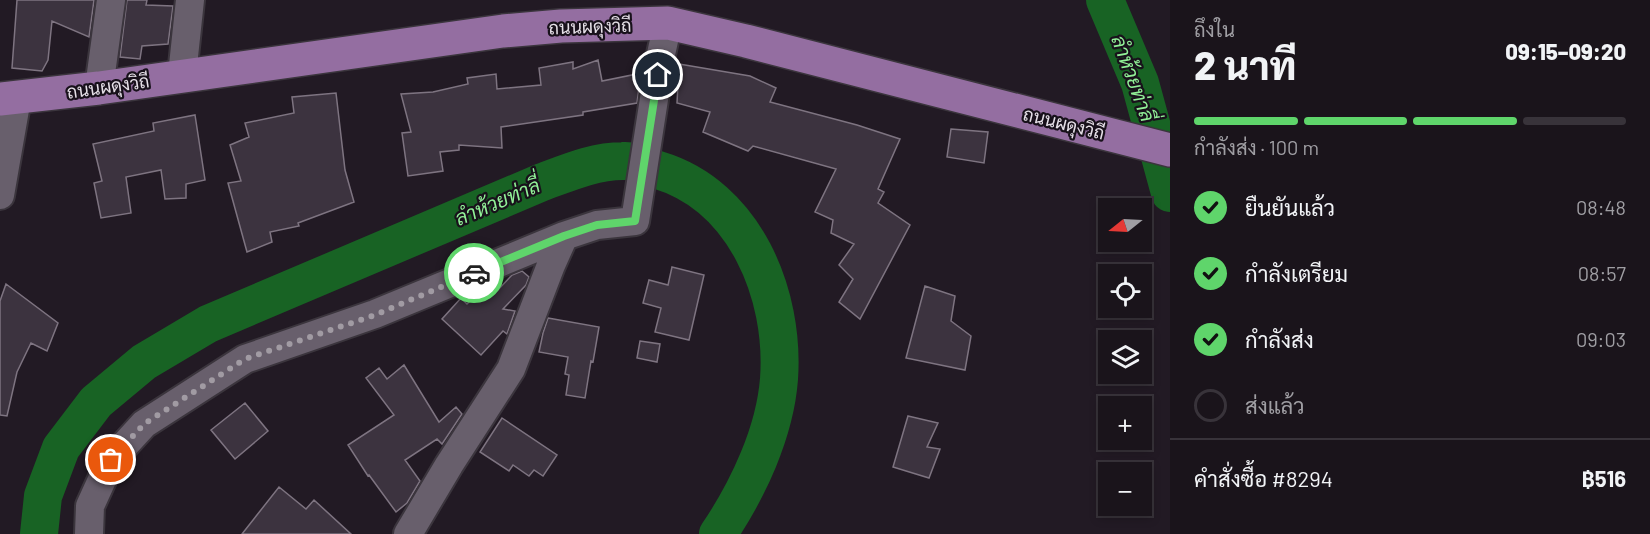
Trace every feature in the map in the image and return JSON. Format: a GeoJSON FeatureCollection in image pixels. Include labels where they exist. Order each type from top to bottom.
{"type":"FeatureCollection","features":[{"type":"Feature","properties":{"kind":"main road","name":"ถนนผดุงวิถี"},"geometry":{"type":"LineString","coordinates":[[8,99],[503,31],[561,26],[665,39],[746,41],[1170,150]]}},
{"type":"Feature","properties":{"kind":"street"},"geometry":{"type":"LineString","coordinates":[[99,88],[111,0]]}},
{"type":"Feature","properties":{"kind":"street"},"geometry":{"type":"LineString","coordinates":[[182,75],[190,0]]}},
{"type":"Feature","properties":{"kind":"street"},"geometry":{"type":"LineString","coordinates":[[89,534],[90,506],[111,460],[144,424],[245,359],[375,315],[564,236],[597,225],[635,221],[665,39]]}},
{"type":"Feature","properties":{"kind":"street"},"geometry":{"type":"LineString","coordinates":[[0,195],[8,99]]}},
{"type":"Feature","properties":{"kind":"street"},"geometry":{"type":"LineString","coordinates":[[408,534],[511,369],[564,236]]}},
{"type":"Feature","properties":{"kind":"building"},"geometry":{"type":"Polygon","coordinates":[[[17,0],[94,0],[89,37],[52,21],[48,60],[42,71],[12,68],[17,0]]]}},
{"type":"Feature","properties":{"kind":"building"},"geometry":{"type":"Polygon","coordinates":[[[127,0],[147,0],[146,5],[173,6],[168,44],[142,46],[140,59],[120,57],[127,0]]]}},
{"type":"Feature","properties":{"kind":"building"},"geometry":{"type":"Polygon","coordinates":[[[598,60],[602,81],[637,74],[639,87],[637,103],[583,112],[583,115],[501,127],[502,148],[459,145],[459,150],[440,152],[443,171],[408,176],[402,133],[411,132],[401,94],[433,92],[468,84],[467,78],[496,74],[497,89],[541,85],[539,68],[573,62],[573,69],[598,60]]]}},
{"type":"Feature","properties":{"kind":"building"},"geometry":{"type":"Polygon","coordinates":[[[679,64],[750,76],[776,88],[770,102],[900,139],[878,189],[884,192],[878,203],[910,225],[860,319],[839,302],[853,279],[839,265],[854,244],[831,233],[833,220],[815,212],[836,169],[753,146],[748,151],[703,132],[710,112],[677,103],[679,64]]]}},
{"type":"Feature","properties":{"kind":"building"},"geometry":{"type":"Polygon","coordinates":[[[336,93],[345,170],[354,202],[298,223],[299,226],[270,232],[272,242],[247,252],[228,183],[241,181],[230,145],[249,137],[245,123],[294,113],[292,97],[336,93]]]}},
{"type":"Feature","properties":{"kind":"building"},"geometry":{"type":"Polygon","coordinates":[[[195,115],[205,180],[186,184],[186,198],[165,199],[161,170],[126,177],[131,213],[101,218],[94,183],[102,181],[93,144],[154,131],[153,123],[195,115]]]}},
{"type":"Feature","properties":{"kind":"building"},"geometry":{"type":"Polygon","coordinates":[[[951,129],[988,132],[984,163],[947,157],[951,129]]]}},
{"type":"Feature","properties":{"kind":"building"},"geometry":{"type":"Polygon","coordinates":[[[672,267],[704,275],[689,340],[655,332],[661,308],[643,303],[649,280],[668,285],[672,267]]]}},
{"type":"Feature","properties":{"kind":"building"},"geometry":{"type":"Polygon","coordinates":[[[522,271],[529,277],[526,285],[503,309],[515,311],[507,334],[503,331],[481,355],[442,319],[461,298],[467,304],[491,284],[497,291],[512,275],[522,271]]]}},
{"type":"Feature","properties":{"kind":"building"},"geometry":{"type":"Polygon","coordinates":[[[6,284],[58,323],[47,351],[31,343],[17,372],[7,416],[0,415],[0,301],[6,284]]]}},
{"type":"Feature","properties":{"kind":"building"},"geometry":{"type":"Polygon","coordinates":[[[925,286],[955,296],[951,321],[971,336],[965,370],[906,358],[925,286]]]}},
{"type":"Feature","properties":{"kind":"building"},"geometry":{"type":"Polygon","coordinates":[[[548,318],[599,327],[585,398],[566,395],[569,375],[565,374],[568,357],[539,352],[548,318]]]}},
{"type":"Feature","properties":{"kind":"building"},"geometry":{"type":"Polygon","coordinates":[[[640,341],[660,344],[657,362],[637,358],[640,341]]]}},
{"type":"Feature","properties":{"kind":"building"},"geometry":{"type":"Polygon","coordinates":[[[404,365],[439,422],[456,407],[462,414],[442,444],[437,439],[405,460],[420,481],[407,503],[396,512],[348,445],[394,415],[366,378],[379,368],[387,379],[404,365]]]}},
{"type":"Feature","properties":{"kind":"building"},"geometry":{"type":"Polygon","coordinates":[[[245,403],[268,431],[235,459],[211,430],[245,403]]]}},
{"type":"Feature","properties":{"kind":"building"},"geometry":{"type":"Polygon","coordinates":[[[908,416],[938,423],[927,447],[940,449],[929,478],[893,467],[908,416]]]}},
{"type":"Feature","properties":{"kind":"building"},"geometry":{"type":"Polygon","coordinates":[[[502,418],[557,455],[543,476],[534,470],[529,476],[513,465],[509,471],[480,452],[502,418]]]}},
{"type":"Feature","properties":{"kind":"building"},"geometry":{"type":"Polygon","coordinates":[[[279,487],[306,509],[314,500],[351,534],[242,534],[279,487]]]}},
{"type":"Feature","properties":{"kind":"waterway","name":"ลำห้วยท่าลี่"},"geometry":{"type":"LineString","coordinates":[[1105,0],[1140,83],[1170,193]]}},
{"type":"Feature","properties":{"kind":"waterway","name":"ลำห้วยท่าลี่"},"geometry":{"type":"LineString","coordinates":[[39,534],[43,496],[61,448],[96,402],[144,362],[208,324],[540,183],[591,165],[627,161],[658,170],[688,183],[714,202],[736,225],[753,252],[766,282],[775,314],[779,347],[779,379],[772,419],[749,480],[718,534]]}},
{"type":"Feature","properties":{"kind":"way so far"},"geometry":{"type":"LineString","coordinates":[[111,460],[144,424],[245,359],[375,315],[474,273]]}},
{"type":"Feature","properties":{"kind":"route"},"geometry":{"type":"LineString","coordinates":[[474,273],[597,225],[635,221],[658,75]]}}]}
